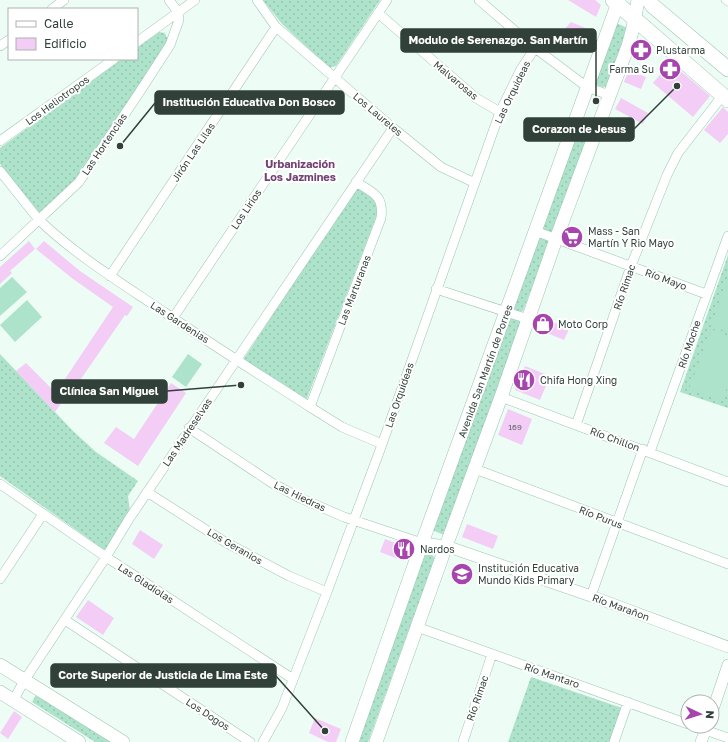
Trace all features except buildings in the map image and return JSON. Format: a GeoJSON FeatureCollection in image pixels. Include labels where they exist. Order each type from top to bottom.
{"type":"FeatureCollection","features":[{"type":"Feature","properties":{"kind":"main road"},"geometry":{"type":"LineString","coordinates":[[376,742],[501,397],[556,239],[628,46],[635,20],[638,0]]}},
{"type":"Feature","properties":{"kind":"main road"},"geometry":{"type":"LineString","coordinates":[[649,0],[653,6],[728,69]]}},
{"type":"Feature","properties":{"kind":"main road"},"geometry":{"type":"LineString","coordinates":[[617,2],[635,20],[725,97]]}},
{"type":"Feature","properties":{"kind":"main road","name":"Avenida San Martín de Porres"},"geometry":{"type":"LineString","coordinates":[[352,742],[617,2]]}},
{"type":"Feature","properties":{"kind":"main road"},"geometry":{"type":"LineString","coordinates":[[0,665],[123,742]]}},
{"type":"Feature","properties":{"kind":"main road"},"geometry":{"type":"LineString","coordinates":[[0,692],[79,742]]}},
{"type":"Feature","properties":{"kind":"street"},"geometry":{"type":"LineString","coordinates":[[53,8],[64,0]]}},
{"type":"Feature","properties":{"kind":"street"},"geometry":{"type":"LineString","coordinates":[[169,0],[178,12]]}},
{"type":"Feature","properties":{"kind":"street"},"geometry":{"type":"LineString","coordinates":[[138,41],[195,0]]}},
{"type":"Feature","properties":{"kind":"street","name":"Los Laureles"},"geometry":{"type":"LineString","coordinates":[[257,0],[276,27],[393,128],[441,167],[475,183]]}},
{"type":"Feature","properties":{"kind":"street","name":"Los Lirios"},"geometry":{"type":"LineString","coordinates":[[173,318],[387,0]]}},
{"type":"Feature","properties":{"kind":"street"},"geometry":{"type":"LineString","coordinates":[[479,0],[535,48],[587,87],[609,95]]}},
{"type":"Feature","properties":{"kind":"street","name":"Las Hortencias"},"geometry":{"type":"LineString","coordinates":[[0,256],[79,182],[170,45],[178,20],[178,12]]}},
{"type":"Feature","properties":{"kind":"street","name":"Malvarosas"},"geometry":{"type":"LineString","coordinates":[[378,14],[476,98],[500,112]]}},
{"type":"Feature","properties":{"kind":"street","name":"Jirón Las Lilas"},"geometry":{"type":"LineString","coordinates":[[110,276],[276,27]]}},
{"type":"Feature","properties":{"kind":"street","name":"Las Orquideas"},"geometry":{"type":"LineString","coordinates":[[263,742],[282,708],[327,592],[382,444],[500,112],[521,69],[535,48]]}},
{"type":"Feature","properties":{"kind":"street","name":"Los Heliotropos"},"geometry":{"type":"LineString","coordinates":[[0,141],[113,60]]}},
{"type":"Feature","properties":{"kind":"street","name":"Río Rimac"},"geometry":{"type":"LineString","coordinates":[[576,425],[631,266],[667,175],[678,153],[725,97]]}},
{"type":"Feature","properties":{"kind":"street","name":"Las Madreselvas"},"geometry":{"type":"LineString","coordinates":[[13,700],[189,428],[238,360],[393,128]]}},
{"type":"Feature","properties":{"kind":"street","name":"Las Gardenias"},"geometry":{"type":"LineString","coordinates":[[0,171],[39,220],[71,248],[110,276],[342,427],[382,444]]}},
{"type":"Feature","properties":{"kind":"street","name":"Las Marturanas"},"geometry":{"type":"LineString","coordinates":[[310,407],[381,218],[382,210],[380,199],[356,182]]}},
{"type":"Feature","properties":{"kind":"street","name":"Río Mayo"},"geometry":{"type":"LineString","coordinates":[[535,231],[706,294]]}},
{"type":"Feature","properties":{"kind":"street","name":"Río Moche"},"geometry":{"type":"LineString","coordinates":[[592,596],[728,236]]}},
{"type":"Feature","properties":{"kind":"street"},"geometry":{"type":"LineString","coordinates":[[436,289],[528,319]]}},
{"type":"Feature","properties":{"kind":"street","name":"Río Chillon"},"geometry":{"type":"LineString","coordinates":[[501,397],[728,482]]}},
{"type":"Feature","properties":{"kind":"street","name":"Las Hiedras"},"geometry":{"type":"LineString","coordinates":[[189,428],[272,483],[293,494],[354,520],[422,543]]}},
{"type":"Feature","properties":{"kind":"street","name":"Río Purus"},"geometry":{"type":"LineString","coordinates":[[475,469],[618,524],[728,564]]}},
{"type":"Feature","properties":{"kind":"street","name":"Las Gladiolas"},"geometry":{"type":"LineString","coordinates":[[0,484],[106,557],[293,679]]}},
{"type":"Feature","properties":{"kind":"street","name":"Los Geranios"},"geometry":{"type":"LineString","coordinates":[[147,492],[225,542],[289,576],[327,592]]}},
{"type":"Feature","properties":{"kind":"street"},"geometry":{"type":"LineString","coordinates":[[0,578],[42,514]]}},
{"type":"Feature","properties":{"kind":"street","name":"Río Marañon"},"geometry":{"type":"LineString","coordinates":[[422,543],[446,546],[592,596],[728,647]]}},
{"type":"Feature","properties":{"kind":"street","name":"Los Dogos"},"geometry":{"type":"LineString","coordinates":[[65,620],[250,742]]}},
{"type":"Feature","properties":{"kind":"street","name":"Río Mantaro"},"geometry":{"type":"LineString","coordinates":[[417,627],[680,721]]}},
{"type":"Feature","properties":{"kind":"street","name":"Río Rimac"},"geometry":{"type":"LineString","coordinates":[[463,742],[492,654]]}},
{"type":"Feature","properties":{"kind":"street"},"geometry":{"type":"LineString","coordinates":[[718,694],[728,665]]}},
{"type":"Feature","properties":{"kind":"street"},"geometry":{"type":"LineString","coordinates":[[614,742],[628,702]]}},
{"type":"Feature","properties":{"kind":"green space"},"geometry":{"type":"Polygon","coordinates":[[[263,0],[380,0],[336,66],[329,68],[282,24],[263,0]]]}},
{"type":"Feature","properties":{"kind":"green space"},"geometry":{"type":"Polygon","coordinates":[[[616,23],[628,28],[606,87],[596,84],[594,81],[616,23]]]}},
{"type":"Feature","properties":{"kind":"green space"},"geometry":{"type":"Polygon","coordinates":[[[159,32],[165,33],[169,43],[76,180],[39,213],[0,164],[0,148],[121,60],[138,60],[138,47],[159,32]]]}},
{"type":"Feature","properties":{"kind":"green space"},"geometry":{"type":"Polygon","coordinates":[[[581,121],[592,126],[523,311],[519,312],[514,309],[513,306],[581,121]]]}},
{"type":"Feature","properties":{"kind":"green space"},"geometry":{"type":"Polygon","coordinates":[[[356,188],[366,190],[377,203],[378,212],[306,401],[243,360],[356,188]]]}},
{"type":"Feature","properties":{"kind":"green space"},"geometry":{"type":"Polygon","coordinates":[[[728,255],[728,408],[680,392],[728,255]]]}},
{"type":"Feature","properties":{"kind":"green space"},"geometry":{"type":"Polygon","coordinates":[[[12,277],[27,292],[0,316],[0,288],[12,277]]]}},
{"type":"Feature","properties":{"kind":"green space"},"geometry":{"type":"Polygon","coordinates":[[[728,277],[728,332],[711,326],[728,277]]]}},
{"type":"Feature","properties":{"kind":"green space"},"geometry":{"type":"Polygon","coordinates":[[[27,300],[42,317],[15,342],[0,325],[27,300]]]}},
{"type":"Feature","properties":{"kind":"green space"},"geometry":{"type":"Polygon","coordinates":[[[514,317],[521,322],[444,535],[432,530],[507,319],[514,317]]]}},
{"type":"Feature","properties":{"kind":"green space"},"geometry":{"type":"Polygon","coordinates":[[[711,329],[728,336],[728,385],[722,401],[689,389],[711,329]]]}},
{"type":"Feature","properties":{"kind":"green space"},"geometry":{"type":"Polygon","coordinates":[[[0,354],[73,431],[96,452],[138,481],[128,496],[130,512],[106,551],[0,476],[0,354]]]}},
{"type":"Feature","properties":{"kind":"green space"},"geometry":{"type":"Polygon","coordinates":[[[188,354],[202,364],[186,387],[172,377],[188,354]]]}},
{"type":"Feature","properties":{"kind":"green space"},"geometry":{"type":"Polygon","coordinates":[[[424,552],[430,553],[435,558],[368,742],[355,742],[424,552]]]}},
{"type":"Feature","properties":{"kind":"green space"},"geometry":{"type":"Polygon","coordinates":[[[531,677],[622,708],[609,742],[508,742],[531,677]]]}},
{"type":"Feature","properties":{"kind":"green space"},"geometry":{"type":"Polygon","coordinates":[[[37,693],[113,742],[95,742],[32,702],[37,693]]]}},
{"type":"Feature","properties":{"kind":"place","name":"Plustarma"},"geometry":{"type":"Point","coordinates":[641,50]}},
{"type":"Feature","properties":{"kind":"place","name":"Farma Su"},"geometry":{"type":"Point","coordinates":[670,69]}},
{"type":"Feature","properties":{"kind":"place","name":"Corazon de Jesus"},"geometry":{"type":"Point","coordinates":[677,86]}},
{"type":"Feature","properties":{"kind":"place","name":"Modulo de Serenazgo. San Martín"},"geometry":{"type":"Point","coordinates":[596,101]}},
{"type":"Feature","properties":{"kind":"place","name":"Institución Educativa Don Bosco"},"geometry":{"type":"Point","coordinates":[120,146]}},
{"type":"Feature","properties":{"kind":"place","name":"Mass - San Martín Y Rio Mayo"},"geometry":{"type":"Point","coordinates":[572,237]}},
{"type":"Feature","properties":{"kind":"place","name":"Moto Corp"},"geometry":{"type":"Point","coordinates":[543,324]}},
{"type":"Feature","properties":{"kind":"place","name":"Chifa Hong Xing"},"geometry":{"type":"Point","coordinates":[524,380]}},
{"type":"Feature","properties":{"kind":"place","name":"Clínica San Miguel"},"geometry":{"type":"Point","coordinates":[241,385]}},
{"type":"Feature","properties":{"kind":"place","name":"Nardos"},"geometry":{"type":"Point","coordinates":[404,549]}},
{"type":"Feature","properties":{"kind":"place","name":"Institución Educativa Mundo Kids Primary"},"geometry":{"type":"Point","coordinates":[462,574]}},
{"type":"Feature","properties":{"kind":"place","name":"Corte Superior de Justicia de Lima Este"},"geometry":{"type":"Point","coordinates":[325,731]}},
{"type":"Feature","properties":{"kind":"district","name":"Urbanización Los Jazmines"},"geometry":{"type":"Point","coordinates":[300,170]}}]}
